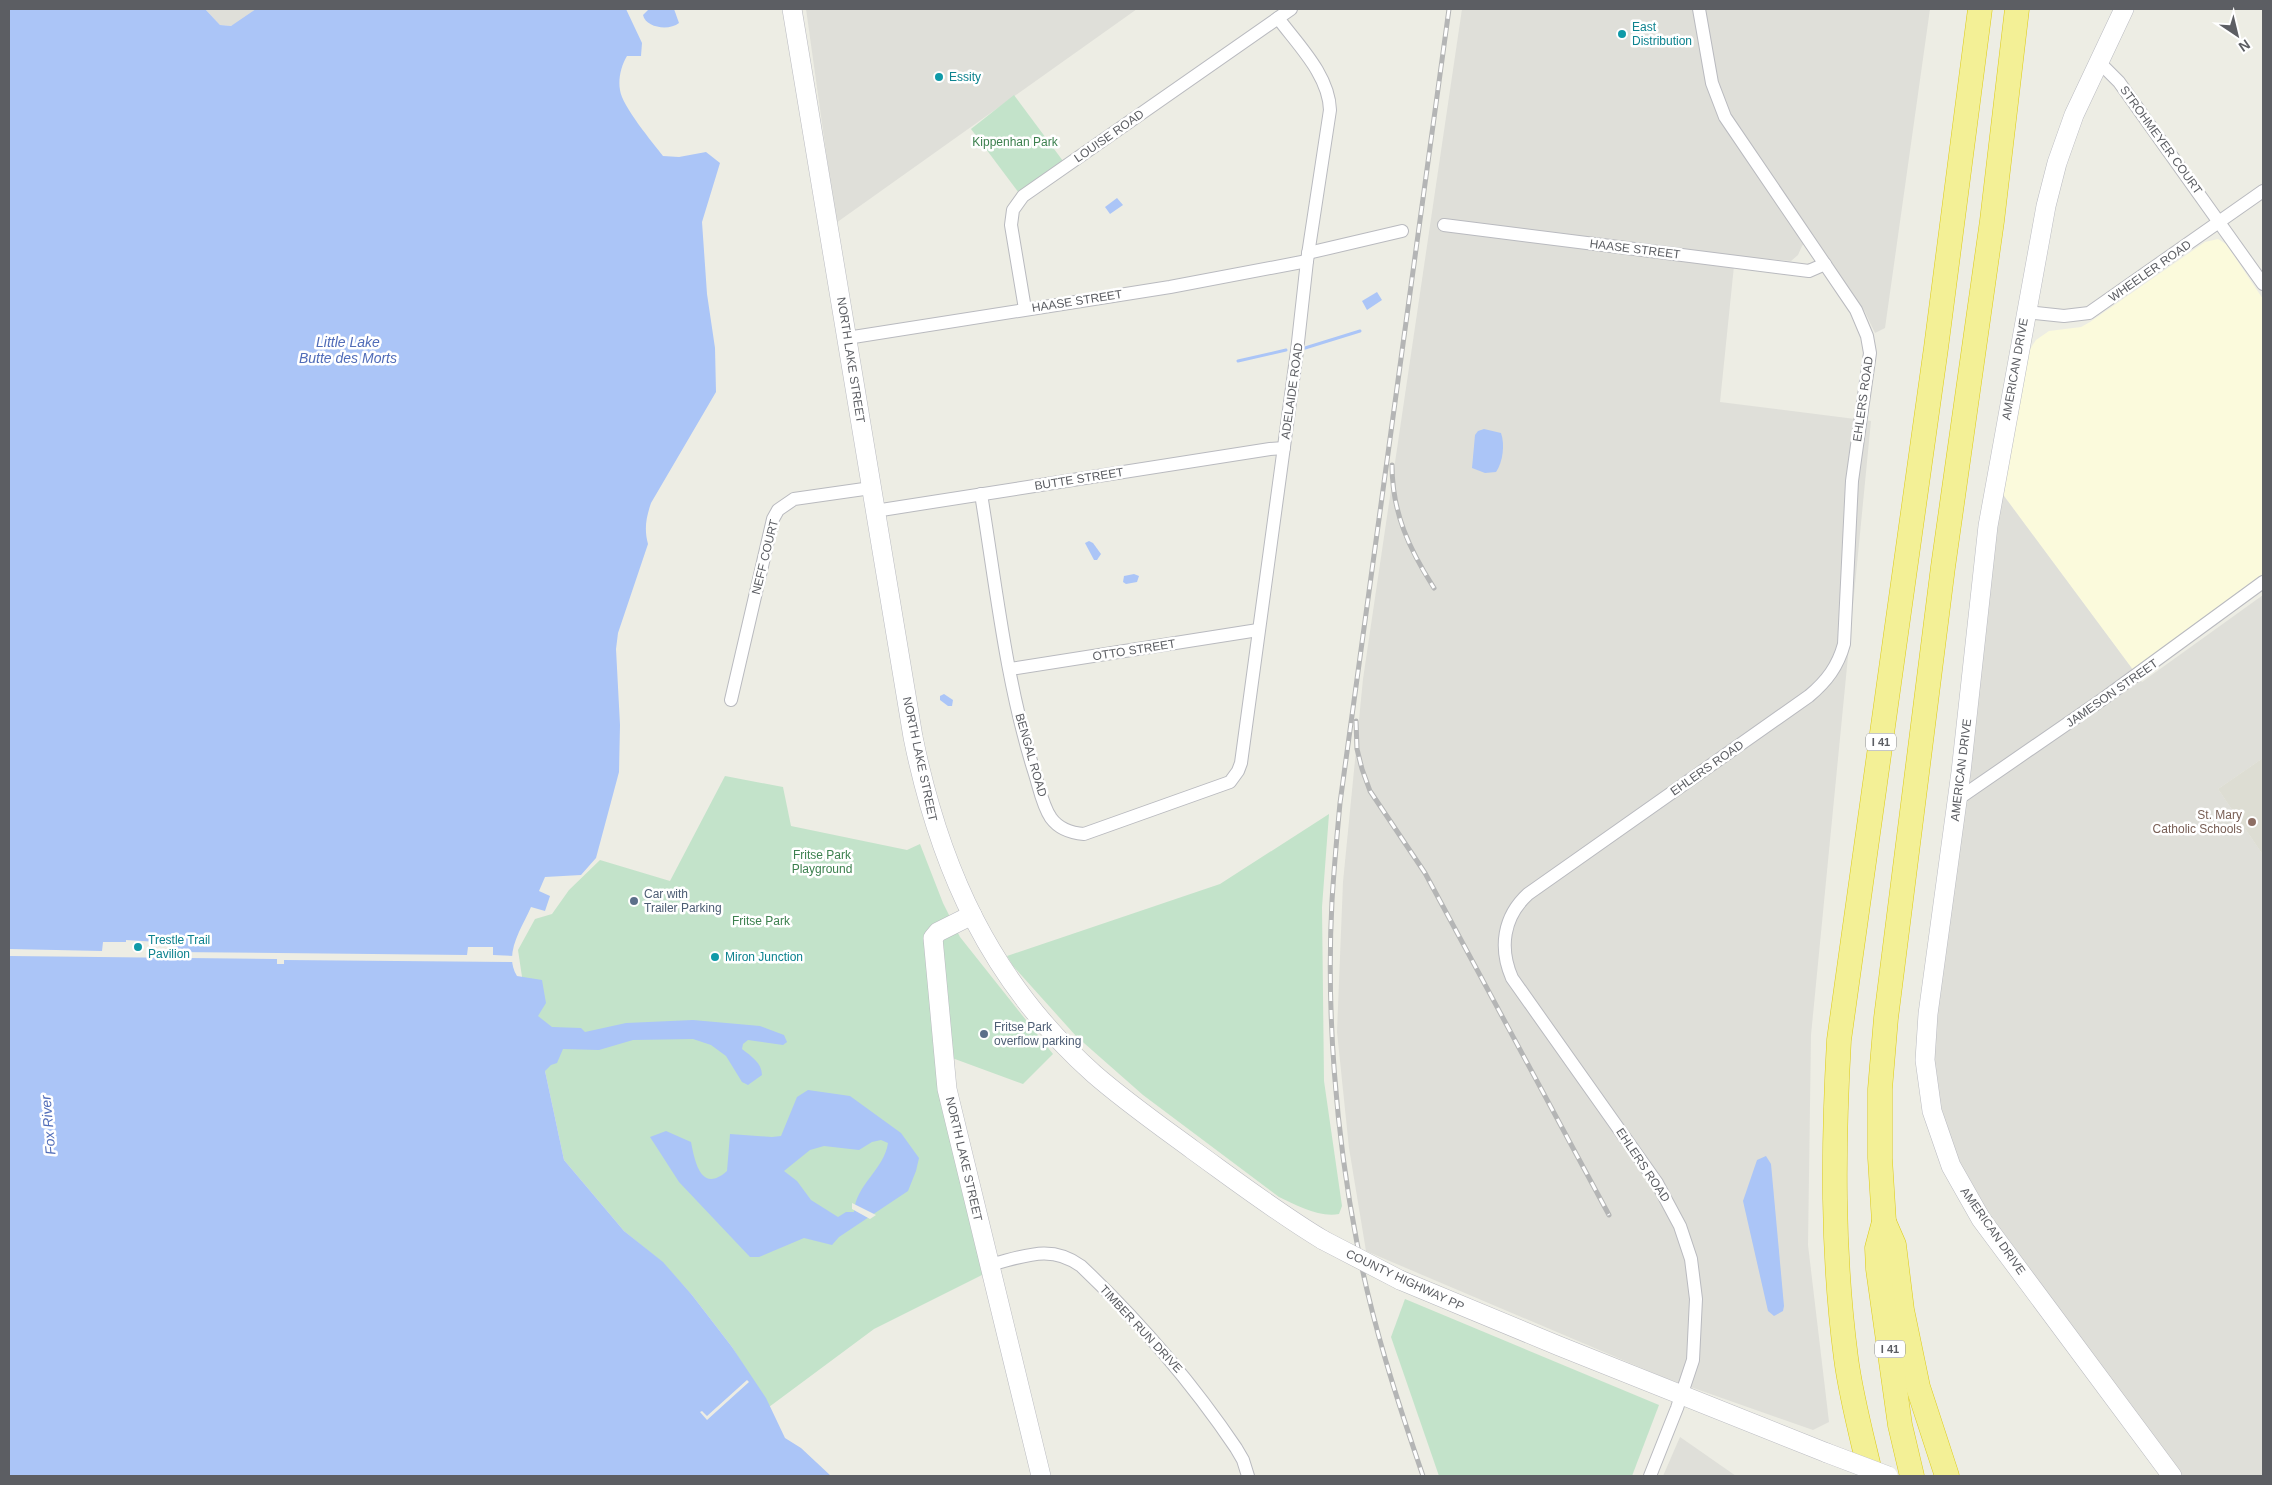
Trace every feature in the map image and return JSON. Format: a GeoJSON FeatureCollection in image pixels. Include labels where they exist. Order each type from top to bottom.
{"type":"FeatureCollection","features":[{"type":"Feature","properties":{"kind":"highway","name":"I 41"},"geometry":{"type":"LineString","coordinates":[[1871,1476],[1846,1360],[1838,1287],[1835,1113],[1839,1040],[1936,348],[1980,9]]}},
{"type":"Feature","properties":{"kind":"highway","name":"I 41"},"geometry":{"type":"LineString","coordinates":[[1912,1476],[1900,1425],[1878,1268],[1877,1248],[1884,1222],[1880,1158],[1880,1089],[1886,1018],[1943,568],[1991,230],[2017,9]]}},
{"type":"Feature","properties":{"kind":"highway"},"geometry":{"type":"LineString","coordinates":[[1884,1222],[1894,1245],[1902,1310],[1918,1387],[1947,1476]]}},
{"type":"Feature","properties":{"kind":"street","name":"NORTH LAKE STREET"},"geometry":{"type":"LineString","coordinates":[[792,9],[871,488],[925,793],[946,860],[972,915],[935,935],[933,948],[947,1089],[1041,1476]]}},
{"type":"Feature","properties":{"kind":"street","name":"LOUISE ROAD"},"geometry":{"type":"LineString","coordinates":[[1025,309],[1011,225],[1013,210],[1023,196],[1291,9]]}},
{"type":"Feature","properties":{"kind":"street","name":"EHLERS ROAD"},"geometry":{"type":"LineString","coordinates":[[1650,1476],[1693,1360],[1697,1321],[1693,1272],[1680,1226],[1657,1183],[1512,978],[1506,965],[1504,937],[1514,910],[1528,894],[1810,696],[1828,679],[1841,656],[1847,618],[1852,481],[1870,353],[1867,336],[1861,321],[1825,264],[1725,118],[1712,83],[1699,9]]}},
{"type":"Feature","properties":{"kind":"street","name":"AMERICAN DRIVE"},"geometry":{"type":"LineString","coordinates":[[2124,9],[2074,114],[2057,162],[2026,312],[1988,526],[1958,799],[1926,1028],[1926,1076],[1935,1124],[1951,1166],[1981,1219],[2172,1476]]}},
{"type":"Feature","properties":{"kind":"street","name":"ADELAIDE ROAD"},"geometry":{"type":"LineString","coordinates":[[1234,777],[1241,763],[1308,257],[1330,110],[1330,99],[1321,77],[1278,18]]}},
{"type":"Feature","properties":{"kind":"street","name":"STROHMEYER COURT"},"geometry":{"type":"LineString","coordinates":[[2099,62],[2119,82],[2263,284]]}},
{"type":"Feature","properties":{"kind":"street","name":"WHEELER ROAD"},"geometry":{"type":"LineString","coordinates":[[2026,312],[2064,316],[2089,313],[2263,191]]}},
{"type":"Feature","properties":{"kind":"street","name":"HAASE STREET"},"geometry":{"type":"LineString","coordinates":[[1444,225],[1810,271],[1825,264]]}},
{"type":"Feature","properties":{"kind":"street","name":"HAASE STREET"},"geometry":{"type":"LineString","coordinates":[[847,338],[1170,287],[1308,257],[1402,231]]}},
{"type":"Feature","properties":{"kind":"street","name":"BUTTE STREET"},"geometry":{"type":"LineString","coordinates":[[875,511],[1284,448]]}},
{"type":"Feature","properties":{"kind":"street","name":"NEFF COURT"},"geometry":{"type":"LineString","coordinates":[[731,700],[773,519],[778,510],[794,499],[871,488]]}},
{"type":"Feature","properties":{"kind":"street","name":"BENGAL ROAD"},"geometry":{"type":"LineString","coordinates":[[981,494],[1010,669],[1024,738],[1046,809],[1054,822],[1076,833],[1092,832],[1223,786],[1234,777]]}},
{"type":"Feature","properties":{"kind":"street","name":"JAMESON STREET"},"geometry":{"type":"LineString","coordinates":[[1958,799],[2100,701],[2263,582]]}},
{"type":"Feature","properties":{"kind":"street","name":"OTTO STREET"},"geometry":{"type":"LineString","coordinates":[[1010,669],[1258,630]]}},
{"type":"Feature","properties":{"kind":"street","name":"COUNTY HIGHWAY PP"},"geometry":{"type":"LineString","coordinates":[[972,915],[990,947],[1020,992],[1060,1040],[1093,1072],[1128,1102],[1268,1205],[1323,1240],[1400,1280],[1681,1395],[1888,1476]]}},
{"type":"Feature","properties":{"kind":"street","name":"TIMBER RUN DRIVE"},"geometry":{"type":"LineString","coordinates":[[989,1265],[1050,1252],[1070,1258],[1081,1266],[1154,1339],[1188,1380],[1236,1448],[1248,1476]]}},
{"type":"Feature","properties":{"kind":"shaded area"},"geometry":{"type":"Polygon","coordinates":[[[205,9],[267,9],[231,26],[220,25],[205,9]]]}},
{"type":"Feature","properties":{"kind":"shaded area","name":"Essity"},"geometry":{"type":"Polygon","coordinates":[[[806,9],[1137,9],[836,223],[806,9]]]}},
{"type":"Feature","properties":{"kind":"shaded area"},"geometry":{"type":"Polygon","coordinates":[[[1462,9],[1930,9],[1885,328],[1875,333],[1865,312],[1812,233],[1798,255],[1791,261],[1735,256],[1720,402],[1871,421],[1811,1035],[1808,1245],[1829,1422],[1813,1430],[1665,1378],[1366,1251],[1349,1148],[1337,1032],[1343,882],[1363,679],[1462,9]]]}},
{"type":"Feature","properties":{"kind":"shaded area"},"geometry":{"type":"Polygon","coordinates":[[[2218,239],[2226,244],[2263,299],[2263,573],[2256,582],[2133,670],[2001,492],[2028,352],[2036,340],[2049,331],[2081,327],[2205,242],[2218,239]]]}},
{"type":"Feature","properties":{"kind":"shaded area"},"geometry":{"type":"Polygon","coordinates":[[[2001,492],[2142,682],[2263,595],[2263,758],[2218,789],[2263,855],[2263,1476],[2181,1476],[1986,1215],[1944,1132],[1933,1071],[1934,1033],[2001,492]]]}},
{"type":"Feature","properties":{"kind":"shaded area","name":"St. Mary Catholic Schools"},"geometry":{"type":"Polygon","coordinates":[[[2263,758],[2263,855],[2218,789],[2263,758]]]}},
{"type":"Feature","properties":{"kind":"shaded area"},"geometry":{"type":"Polygon","coordinates":[[[1680,1437],[1736,1476],[1663,1476],[1680,1437]]]}},
{"type":"Feature","properties":{"kind":"green space","name":"Kippenhan Park"},"geometry":{"type":"Polygon","coordinates":[[[1014,95],[1063,161],[1019,193],[971,129],[1014,95]]]}},
{"type":"Feature","properties":{"kind":"green space"},"geometry":{"type":"Polygon","coordinates":[[[725,776],[783,787],[791,826],[907,850],[920,844],[943,903],[960,937],[1053,1054],[1023,1084],[944,1055],[986,1273],[874,1329],[769,1407],[732,1347],[692,1295],[662,1262],[624,1231],[564,1160],[545,1071],[528,1017],[518,950],[535,919],[552,914],[569,890],[600,860],[670,881],[725,776]]]}},
{"type":"Feature","properties":{"kind":"green space"},"geometry":{"type":"Polygon","coordinates":[[[1329,814],[1322,907],[1324,1081],[1342,1206],[1339,1214],[1332,1215],[1308,1210],[1279,1197],[1143,1095],[1076,1036],[1013,966],[1007,956],[1220,884],[1329,814]]]}},
{"type":"Feature","properties":{"kind":"green space"},"geometry":{"type":"Polygon","coordinates":[[[1405,1299],[1659,1405],[1632,1476],[1439,1476],[1391,1337],[1405,1299]]]}},
{"type":"Feature","properties":{"kind":"water","name":"Little Lake Butte des Morts"},"geometry":{"type":"Polygon","coordinates":[[[9,9],[205,9],[220,25],[231,26],[256,9],[626,9],[642,43],[641,56],[627,56],[620,73],[620,90],[626,105],[663,156],[679,157],[706,152],[720,163],[702,222],[707,294],[715,348],[716,392],[651,503],[648,514],[646,528],[648,544],[618,633],[616,649],[620,725],[619,772],[596,858],[581,875],[545,877],[539,891],[550,896],[545,911],[531,907],[515,941],[512,959],[513,968],[517,976],[542,980],[546,1003],[538,1016],[552,1027],[581,1028],[585,1032],[626,1023],[693,1020],[760,1026],[784,1035],[787,1042],[783,1045],[748,1040],[743,1044],[742,1049],[755,1060],[762,1071],[762,1075],[748,1085],[742,1082],[726,1056],[711,1045],[693,1039],[633,1040],[599,1050],[563,1049],[557,1063],[551,1065],[545,1071],[564,1160],[624,1231],[663,1262],[692,1295],[732,1347],[766,1398],[785,1438],[801,1448],[831,1476],[9,1476],[9,9]]]}},
{"type":"Feature","properties":{"kind":"water"},"geometry":{"type":"Polygon","coordinates":[[[649,9],[674,9],[679,23],[670,27],[658,27],[648,23],[643,15],[649,9]]]}},
{"type":"Feature","properties":{"kind":"water"},"geometry":{"type":"Polygon","coordinates":[[[1117,198],[1123,205],[1110,214],[1105,207],[1117,198]]]}},
{"type":"Feature","properties":{"kind":"water"},"geometry":{"type":"Polygon","coordinates":[[[1377,292],[1382,300],[1367,310],[1362,301],[1377,292]]]}},
{"type":"Feature","properties":{"kind":"water"},"geometry":{"type":"Polygon","coordinates":[[[1484,429],[1501,433],[1503,453],[1496,472],[1485,473],[1472,468],[1475,435],[1478,431],[1484,429]]]}},
{"type":"Feature","properties":{"kind":"water"},"geometry":{"type":"Polygon","coordinates":[[[1089,541],[1093,543],[1101,554],[1097,560],[1094,560],[1085,543],[1089,541]]]}},
{"type":"Feature","properties":{"kind":"water"},"geometry":{"type":"Polygon","coordinates":[[[1134,574],[1139,576],[1137,582],[1126,584],[1123,582],[1124,576],[1134,574]]]}},
{"type":"Feature","properties":{"kind":"water"},"geometry":{"type":"Polygon","coordinates":[[[944,694],[953,700],[952,706],[948,706],[940,700],[940,696],[944,694]]]}},
{"type":"Feature","properties":{"kind":"water"},"geometry":{"type":"Polygon","coordinates":[[[808,1090],[850,1096],[901,1133],[919,1158],[916,1171],[908,1191],[839,1237],[832,1245],[804,1238],[759,1257],[750,1257],[679,1182],[650,1137],[666,1131],[691,1142],[697,1166],[705,1177],[711,1179],[727,1171],[730,1134],[781,1136],[797,1097],[808,1090]],[[881,1140],[872,1142],[859,1150],[824,1146],[810,1150],[784,1171],[797,1181],[811,1200],[838,1217],[846,1212],[854,1212],[860,1193],[881,1161],[888,1143],[881,1140]]]}},
{"type":"Feature","properties":{"kind":"water"},"geometry":{"type":"Polygon","coordinates":[[[1766,1156],[1771,1164],[1784,1306],[1783,1311],[1774,1316],[1768,1311],[1743,1201],[1757,1160],[1766,1156]]]}},
{"type":"Feature","properties":{"kind":"pier"},"geometry":{"type":"Polygon","coordinates":[[[126,940],[174,943],[174,952],[467,955],[468,947],[493,947],[493,955],[515,956],[515,962],[284,960],[284,964],[277,964],[277,959],[10,956],[9,960],[9,949],[102,951],[103,942],[126,942],[126,940]]]}},
{"type":"Feature","properties":{"kind":"pier"},"geometry":{"type":"Polygon","coordinates":[[[852,1203],[876,1215],[870,1219],[852,1209],[852,1203]]]}},
{"type":"Feature","properties":{"kind":"pier"},"geometry":{"type":"Polygon","coordinates":[[[747,1380],[749,1382],[707,1420],[700,1412],[702,1411],[707,1416],[747,1380]]]}},
{"type":"Feature","properties":{"kind":"waterway"},"geometry":{"type":"LineString","coordinates":[[1305,348],[1360,331]]}},
{"type":"Feature","properties":{"kind":"waterway"},"geometry":{"type":"LineString","coordinates":[[1238,361],[1286,350]]}},
{"type":"Feature","properties":{"kind":"railway"},"geometry":{"type":"LineString","coordinates":[[1423,1476],[1378,1332],[1357,1243],[1343,1159],[1334,1073],[1330,943],[1340,803],[1449,9]]}},
{"type":"Feature","properties":{"kind":"railway"},"geometry":{"type":"LineString","coordinates":[[1392,465],[1395,499],[1404,530],[1417,559],[1434,588]]}},
{"type":"Feature","properties":{"kind":"railway"},"geometry":{"type":"LineString","coordinates":[[1356,721],[1357,749],[1370,791],[1425,873],[1609,1215]]}},
{"type":"Feature","properties":{"kind":"place","name":"East Distribution"},"geometry":{"type":"Point","coordinates":[1622,34]}},
{"type":"Feature","properties":{"kind":"place","name":"Essity"},"geometry":{"type":"Point","coordinates":[939,77]}},
{"type":"Feature","properties":{"kind":"place","name":"St. Mary Catholic Schools"},"geometry":{"type":"Point","coordinates":[2252,822]}},
{"type":"Feature","properties":{"kind":"place","name":"Car with Trailer Parking"},"geometry":{"type":"Point","coordinates":[634,901]}},
{"type":"Feature","properties":{"kind":"place","name":"Trestle Trail Pavilion"},"geometry":{"type":"Point","coordinates":[138,947]}},
{"type":"Feature","properties":{"kind":"place","name":"Miron Junction"},"geometry":{"type":"Point","coordinates":[715,957]}},
{"type":"Feature","properties":{"kind":"place","name":"Fritse Park overflow parking"},"geometry":{"type":"Point","coordinates":[984,1034]}},
{"type":"Feature","properties":{"kind":"park label","name":"Fritse Park Playground"},"geometry":{"type":"Point","coordinates":[822,862]}},
{"type":"Feature","properties":{"kind":"park label","name":"Fritse Park"},"geometry":{"type":"Point","coordinates":[761,921]}},
{"type":"Feature","properties":{"kind":"water label","name":"Fox River"},"geometry":{"type":"Point","coordinates":[48,1125]}}]}
